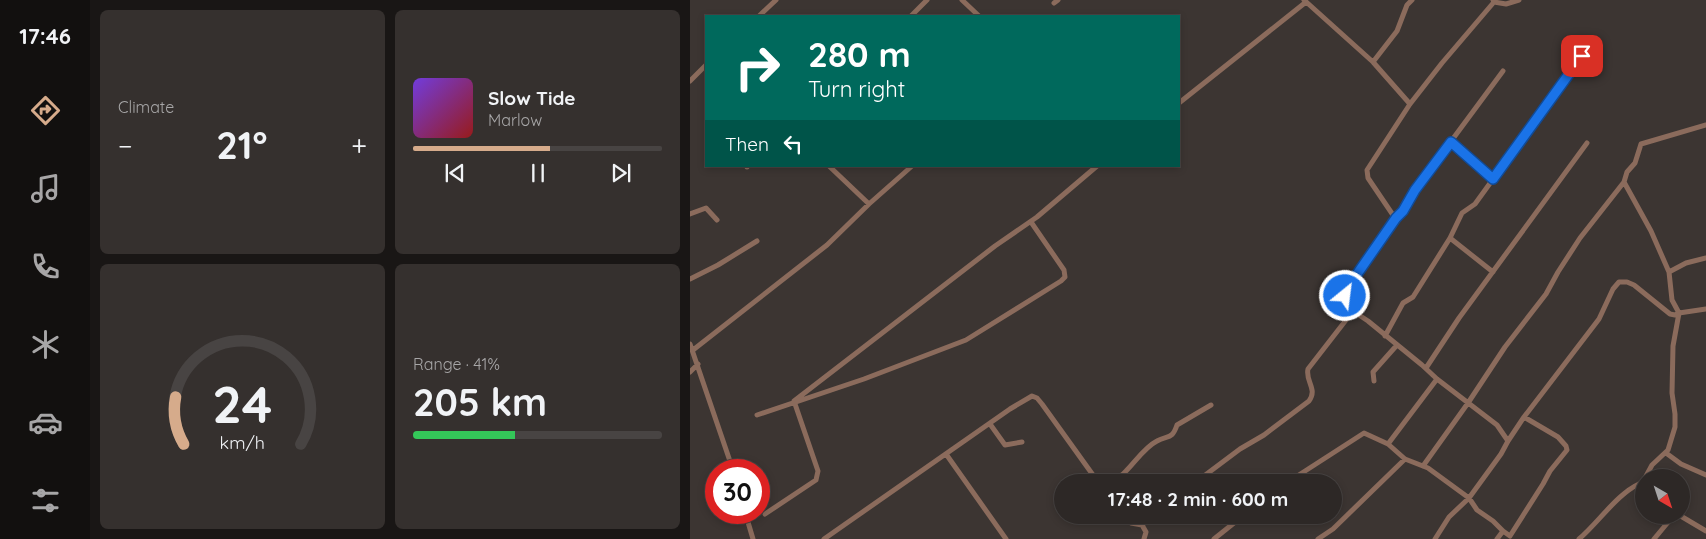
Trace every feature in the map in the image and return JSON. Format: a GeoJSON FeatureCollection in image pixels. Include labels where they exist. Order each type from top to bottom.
{"type":"FeatureCollection","features":[{"type":"Feature","properties":{"kind":"street"},"geometry":{"type":"LineString","coordinates":[[759,15],[776,0]]}},
{"type":"Feature","properties":{"kind":"street"},"geometry":{"type":"LineString","coordinates":[[912,15],[927,0]]}},
{"type":"Feature","properties":{"kind":"street"},"geometry":{"type":"LineString","coordinates":[[962,0],[978,15]]}},
{"type":"Feature","properties":{"kind":"street"},"geometry":{"type":"LineString","coordinates":[[1373,62],[1397,31],[1407,5],[1412,0]]}},
{"type":"Feature","properties":{"kind":"street"},"geometry":{"type":"LineString","coordinates":[[1396,218],[1368,178],[1367,170],[1410,104],[1494,1],[1506,4],[1519,0]]}},
{"type":"Feature","properties":{"kind":"street"},"geometry":{"type":"LineString","coordinates":[[1180,101],[1305,1],[1373,62],[1410,104]]}},
{"type":"Feature","properties":{"kind":"street"},"geometry":{"type":"LineString","coordinates":[[1385,336],[1403,303],[1413,297],[1450,238],[1462,213],[1475,204],[1582,56]]}},
{"type":"Feature","properties":{"kind":"street"},"geometry":{"type":"LineString","coordinates":[[690,81],[705,68]]}},
{"type":"Feature","properties":{"kind":"street"},"geometry":{"type":"LineString","coordinates":[[1503,71],[1415,190],[1403,211],[1396,218],[1346,290],[1345,302],[1352,311],[1362,316],[1437,379],[1497,425],[1508,441]]}},
{"type":"Feature","properties":{"kind":"street"},"geometry":{"type":"LineString","coordinates":[[1423,466],[1505,347],[1546,294],[1580,238],[1624,182],[1627,172],[1635,163],[1641,144],[1706,126]]}},
{"type":"Feature","properties":{"kind":"street"},"geometry":{"type":"LineString","coordinates":[[1451,142],[1493,179]]}},
{"type":"Feature","properties":{"kind":"street"},"geometry":{"type":"LineString","coordinates":[[1426,368],[1459,318],[1587,143]]}},
{"type":"Feature","properties":{"kind":"street"},"geometry":{"type":"LineString","coordinates":[[830,167],[869,204]]}},
{"type":"Feature","properties":{"kind":"street"},"geometry":{"type":"LineString","coordinates":[[693,350],[826,244],[911,167]]}},
{"type":"Feature","properties":{"kind":"street"},"geometry":{"type":"LineString","coordinates":[[794,402],[988,252],[1031,222],[1096,167]]}},
{"type":"Feature","properties":{"kind":"street"},"geometry":{"type":"LineString","coordinates":[[1624,182],[1651,231],[1669,272],[1672,300],[1678,313],[1673,346],[1672,384],[1675,427],[1666,453],[1650,469]]}},
{"type":"Feature","properties":{"kind":"street"},"geometry":{"type":"LineString","coordinates":[[690,214],[706,208],[717,220]]}},
{"type":"Feature","properties":{"kind":"street"},"geometry":{"type":"LineString","coordinates":[[757,415],[864,379],[966,340],[1061,282],[1065,277],[1064,270],[1031,222]]}},
{"type":"Feature","properties":{"kind":"street"},"geometry":{"type":"LineString","coordinates":[[1450,238],[1493,272]]}},
{"type":"Feature","properties":{"kind":"street"},"geometry":{"type":"LineString","coordinates":[[690,279],[718,265],[757,241]]}},
{"type":"Feature","properties":{"kind":"street"},"geometry":{"type":"LineString","coordinates":[[1669,272],[1686,263],[1706,258]]}},
{"type":"Feature","properties":{"kind":"street"},"geometry":{"type":"LineString","coordinates":[[1435,539],[1449,517],[1469,498],[1501,454],[1524,417],[1599,318],[1612,289],[1619,282],[1627,282],[1634,285],[1670,314],[1675,315],[1706,309]]}},
{"type":"Feature","properties":{"kind":"street"},"geometry":{"type":"LineString","coordinates":[[1207,474],[1240,449],[1264,435],[1309,401],[1313,390],[1307,374],[1308,369],[1352,311]]}},
{"type":"Feature","properties":{"kind":"street"},"geometry":{"type":"LineString","coordinates":[[690,344],[729,459]]}},
{"type":"Feature","properties":{"kind":"street"},"geometry":{"type":"LineString","coordinates":[[1374,380],[1373,372],[1396,345]]}},
{"type":"Feature","properties":{"kind":"street"},"geometry":{"type":"LineString","coordinates":[[690,372],[698,364]]}},
{"type":"Feature","properties":{"kind":"street"},"geometry":{"type":"LineString","coordinates":[[1388,444],[1437,379]]}},
{"type":"Feature","properties":{"kind":"street"},"geometry":{"type":"LineString","coordinates":[[824,539],[1024,399],[1032,396],[1037,398],[1092,474]]}},
{"type":"Feature","properties":{"kind":"street"},"geometry":{"type":"LineString","coordinates":[[770,511],[816,480],[818,476],[818,471],[794,402]]}},
{"type":"Feature","properties":{"kind":"street"},"geometry":{"type":"LineString","coordinates":[[1123,474],[1157,440],[1170,437],[1177,425],[1211,405]]}},
{"type":"Feature","properties":{"kind":"street"},"geometry":{"type":"LineString","coordinates":[[1300,474],[1364,433],[1388,444],[1405,459],[1423,466],[1469,498],[1478,510],[1494,521],[1512,538],[1550,471],[1567,450],[1558,437],[1524,417]]}},
{"type":"Feature","properties":{"kind":"street"},"geometry":{"type":"LineString","coordinates":[[990,424],[1005,444],[1022,442]]}},
{"type":"Feature","properties":{"kind":"street"},"geometry":{"type":"LineString","coordinates":[[1666,453],[1682,464],[1706,474]]}},
{"type":"Feature","properties":{"kind":"street"},"geometry":{"type":"LineString","coordinates":[[946,454],[1006,539]]}},
{"type":"Feature","properties":{"kind":"street"},"geometry":{"type":"LineString","coordinates":[[1318,539],[1333,530],[1405,459]]}},
{"type":"Feature","properties":{"kind":"street"},"geometry":{"type":"LineString","coordinates":[[1579,539],[1628,490],[1635,488]]}},
{"type":"Feature","properties":{"kind":"street"},"geometry":{"type":"LineString","coordinates":[[1690,521],[1706,530]]}},
{"type":"Feature","properties":{"kind":"street"},"geometry":{"type":"LineString","coordinates":[[749,524],[753,539]]}},
{"type":"Feature","properties":{"kind":"street"},"geometry":{"type":"LineString","coordinates":[[1136,524],[1142,525],[1146,532],[1144,539]]}},
{"type":"Feature","properties":{"kind":"street"},"geometry":{"type":"LineString","coordinates":[[1214,539],[1233,524]]}},
{"type":"Feature","properties":{"kind":"street"},"geometry":{"type":"LineString","coordinates":[[1654,539],[1666,524]]}},
{"type":"Feature","properties":{"kind":"street"},"geometry":{"type":"LineString","coordinates":[[1497,539],[1503,531]]}},
{"type":"Feature","properties":{"kind":"route"},"geometry":{"type":"LineString","coordinates":[[1345,296],[1346,290],[1396,218],[1403,211],[1415,190],[1451,142],[1493,179],[1582,56]]}}]}
